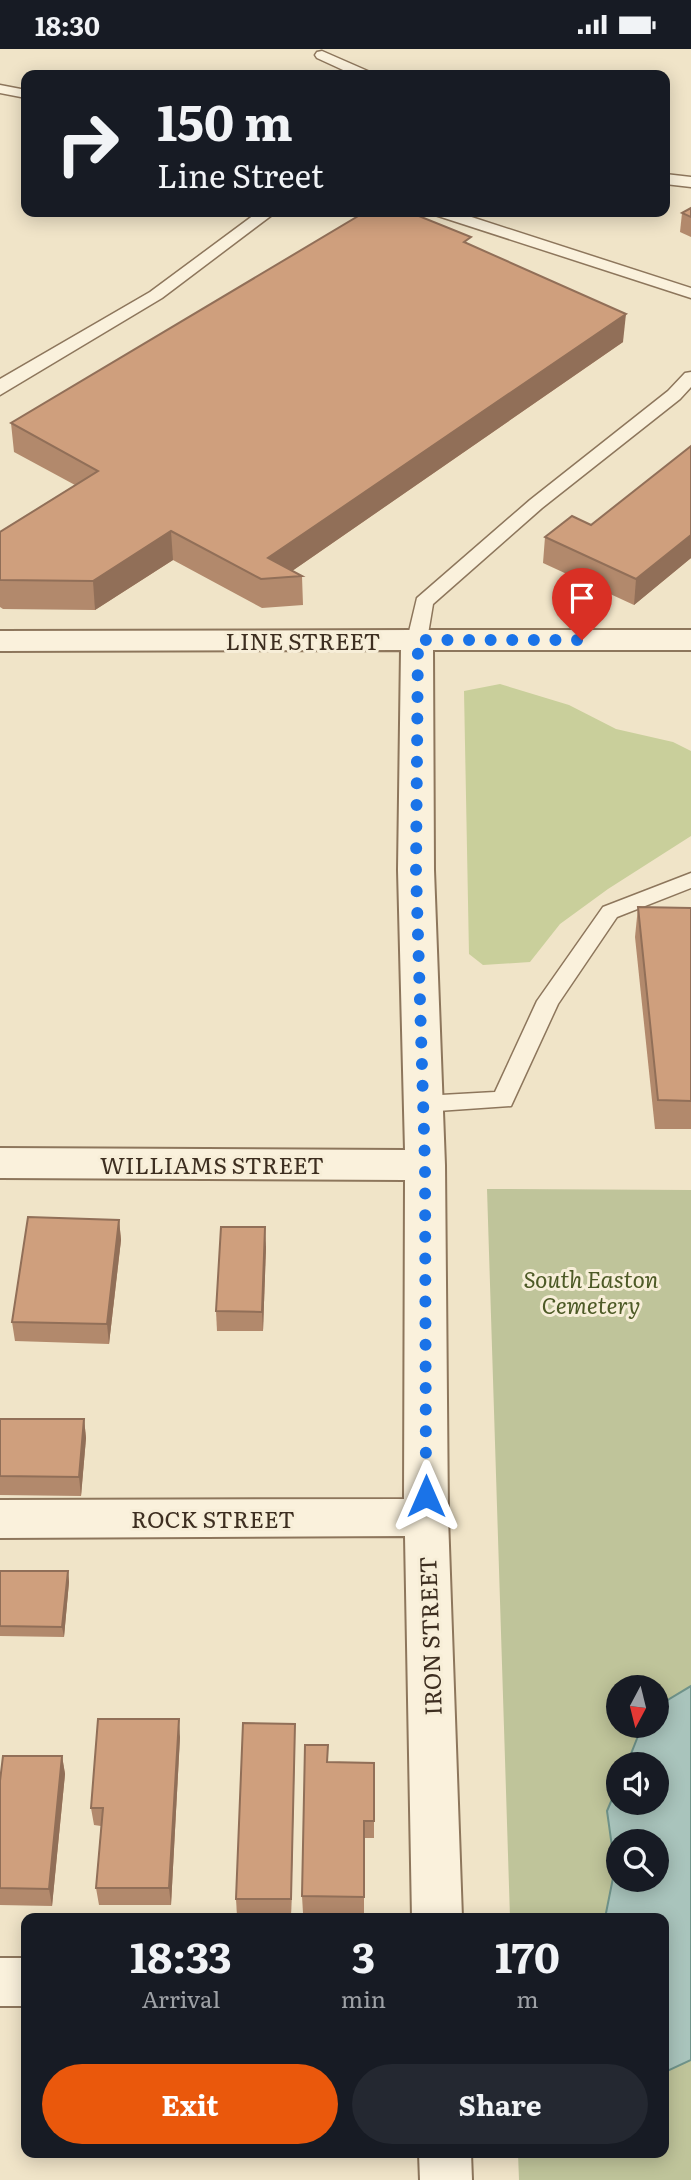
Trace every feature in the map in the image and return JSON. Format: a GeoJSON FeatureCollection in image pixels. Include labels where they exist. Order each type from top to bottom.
{"type":"FeatureCollection","features":[{"type":"Feature","properties":{"kind":"street","name":"IRON STREET"},"geometry":{"type":"LineString","coordinates":[[418,640],[416,870],[425,1165],[426,1517],[437,1913]]}},
{"type":"Feature","properties":{"kind":"street","name":"LINE STREET"},"geometry":{"type":"LineString","coordinates":[[0,641],[691,640]]}},
{"type":"Feature","properties":{"kind":"street","name":"WILLIAMS STREET"},"geometry":{"type":"LineString","coordinates":[[0,1163],[425,1165]]}},
{"type":"Feature","properties":{"kind":"street","name":"ROCK STREET"},"geometry":{"type":"LineString","coordinates":[[0,1519],[426,1517]]}},
{"type":"Feature","properties":{"kind":"street"},"geometry":{"type":"LineString","coordinates":[[0,1982],[21,1982]]}},
{"type":"Feature","properties":{"kind":"street"},"geometry":{"type":"LineString","coordinates":[[445,2158],[446,2180]]}},
{"type":"Feature","properties":{"kind":"lane"},"geometry":{"type":"LineString","coordinates":[[319,70],[323,52],[356,70]]}},
{"type":"Feature","properties":{"kind":"lane"},"geometry":{"type":"LineString","coordinates":[[0,89],[21,93]]}},
{"type":"Feature","properties":{"kind":"lane"},"geometry":{"type":"LineString","coordinates":[[670,180],[691,182]]}},
{"type":"Feature","properties":{"kind":"lane"},"geometry":{"type":"LineString","coordinates":[[0,390],[6,383],[156,295],[261,217]]}},
{"type":"Feature","properties":{"kind":"lane"},"geometry":{"type":"LineString","coordinates":[[456,217],[691,293]]}},
{"type":"Feature","properties":{"kind":"lane"},"geometry":{"type":"LineString","coordinates":[[418,640],[424,602],[536,504],[674,394],[691,377]]}},
{"type":"Feature","properties":{"kind":"lane"},"geometry":{"type":"LineString","coordinates":[[423,1104],[503,1101],[548,1001],[610,912],[691,880]]}},
{"type":"Feature","properties":{"kind":"green space"},"geometry":{"type":"Polygon","coordinates":[[[500,684],[569,705],[616,729],[673,742],[691,751],[691,836],[608,889],[560,924],[530,962],[483,965],[469,954],[464,691],[500,684]]]}},
{"type":"Feature","properties":{"kind":"green space","name":"South Easton Cemetery"},"geometry":{"type":"Polygon","coordinates":[[[487,1189],[691,1190],[691,2180],[519,2180],[518,2158],[669,2158],[669,1913],[510,1913],[487,1189]]]}},
{"type":"Feature","properties":{"kind":"water"},"geometry":{"type":"Polygon","coordinates":[[[691,1686],[691,2060],[669,2070],[669,1913],[606,1913],[610,1892],[669,1892],[669,1829],[610,1829],[608,1815],[669,1815],[669,1752],[632,1752],[637,1738],[669,1738],[669,1699],[691,1686]]]}},
{"type":"Feature","properties":{"kind":"building"},"geometry":{"type":"Polygon","coordinates":[[[691,208],[691,217],[682,213],[691,208]]]}},
{"type":"Feature","properties":{"kind":"building"},"geometry":{"type":"Polygon","coordinates":[[[357,217],[421,217],[471,237],[464,242],[626,314],[268,558],[302,576],[261,579],[171,531],[93,581],[0,580],[0,532],[98,471],[11,423],[357,217]]]}},
{"type":"Feature","properties":{"kind":"building"},"geometry":{"type":"Polygon","coordinates":[[[691,446],[691,535],[636,579],[545,537],[572,516],[591,525],[691,446]]]}},
{"type":"Feature","properties":{"kind":"building"},"geometry":{"type":"Polygon","coordinates":[[[638,907],[691,908],[691,1101],[658,1100],[638,907]]]}},
{"type":"Feature","properties":{"kind":"building"},"geometry":{"type":"Polygon","coordinates":[[[28,1217],[119,1220],[107,1324],[12,1322],[28,1217]]]}},
{"type":"Feature","properties":{"kind":"building"},"geometry":{"type":"Polygon","coordinates":[[[221,1227],[265,1227],[262,1312],[216,1311],[221,1227]]]}},
{"type":"Feature","properties":{"kind":"building"},"geometry":{"type":"Polygon","coordinates":[[[0,1419],[84,1419],[79,1477],[0,1476],[0,1419]]]}},
{"type":"Feature","properties":{"kind":"building"},"geometry":{"type":"Polygon","coordinates":[[[0,1571],[68,1571],[62,1627],[0,1626],[0,1571]]]}},
{"type":"Feature","properties":{"kind":"building"},"geometry":{"type":"Polygon","coordinates":[[[98,1719],[179,1719],[169,1888],[96,1888],[103,1808],[91,1808],[98,1719]]]}},
{"type":"Feature","properties":{"kind":"building"},"geometry":{"type":"Polygon","coordinates":[[[243,1723],[295,1724],[291,1899],[236,1899],[243,1723]]]}},
{"type":"Feature","properties":{"kind":"building"},"geometry":{"type":"Polygon","coordinates":[[[305,1745],[328,1745],[327,1762],[374,1763],[374,1821],[364,1821],[364,1897],[302,1896],[305,1745]]]}},
{"type":"Feature","properties":{"kind":"building"},"geometry":{"type":"Polygon","coordinates":[[[3,1756],[62,1756],[49,1889],[0,1888],[0,1781],[3,1756]]]}},
{"type":"Feature","properties":{"kind":"route"},"geometry":{"type":"LineString","coordinates":[[426,1496],[425,1165],[416,870],[418,640],[582,640]]}}]}
